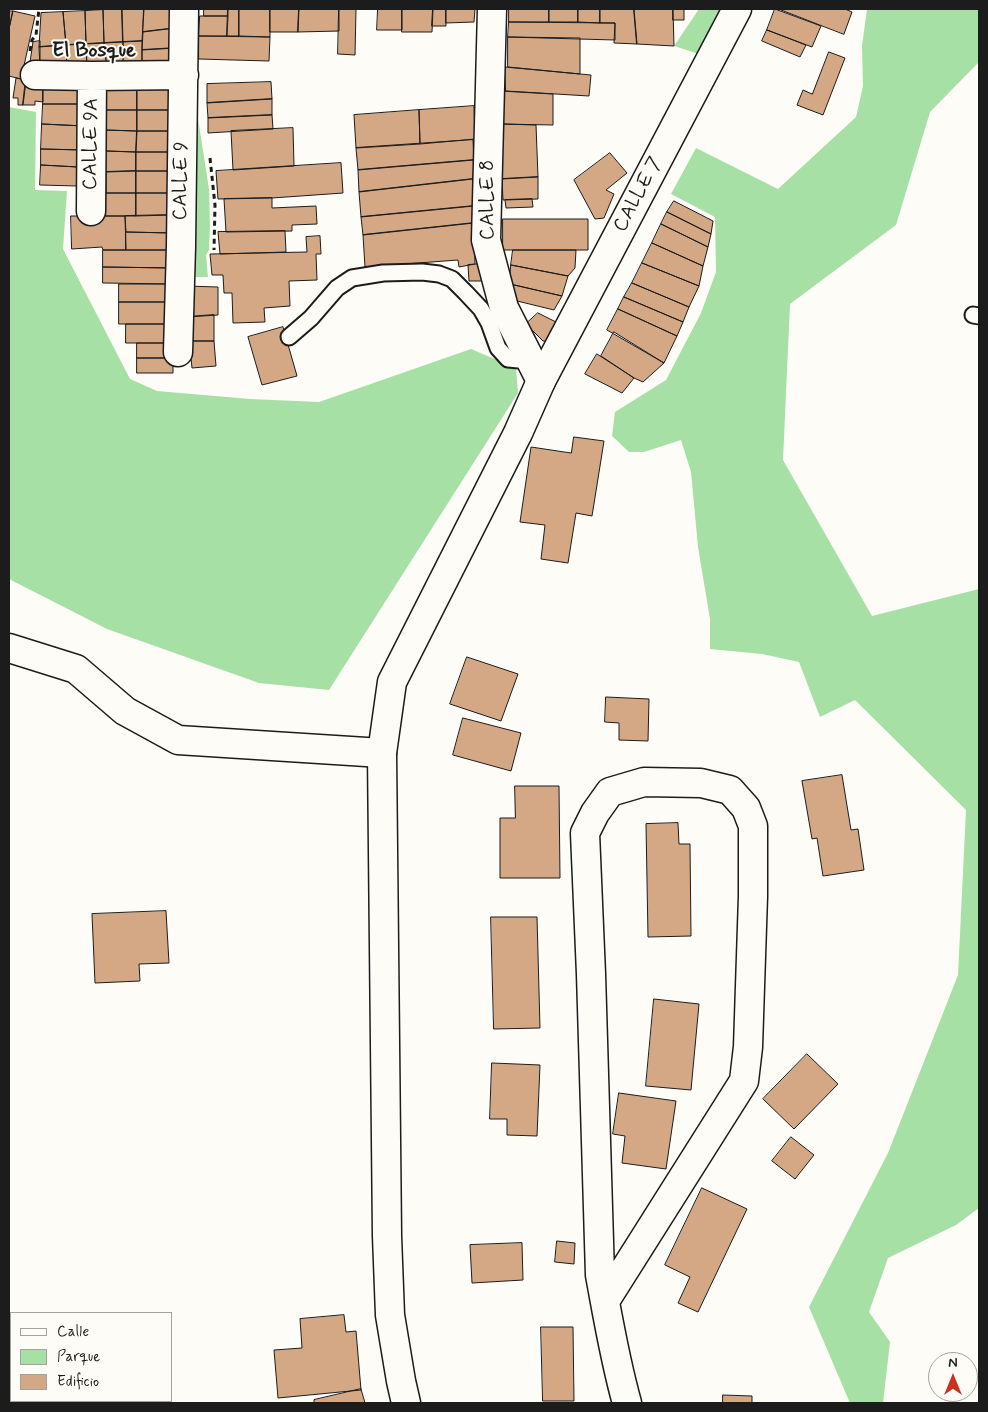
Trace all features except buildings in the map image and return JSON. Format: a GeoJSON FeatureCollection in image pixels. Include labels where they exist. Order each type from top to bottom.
{"type":"FeatureCollection","features":[{"type":"Feature","properties":{"kind":"street","name":"CALLE 9"},"geometry":{"type":"LineString","coordinates":[[178,352],[184,9]]}},
{"type":"Feature","properties":{"kind":"street","name":"CALLE 8"},"geometry":{"type":"LineString","coordinates":[[492,9],[486,240],[504,308],[535,376]]}},
{"type":"Feature","properties":{"kind":"street","name":"CALLE 7"},"geometry":{"type":"LineString","coordinates":[[406,1403],[390,1316],[389,1286],[382,753],[392,682],[518,433],[535,376],[737,9]]}},
{"type":"Feature","properties":{"kind":"street"},"geometry":{"type":"LineString","coordinates":[[35,75],[184,75]]}},
{"type":"Feature","properties":{"kind":"street","name":"CALLE 9A"},"geometry":{"type":"LineString","coordinates":[[91,211],[92,76]]}},
{"type":"Feature","properties":{"kind":"street"},"geometry":{"type":"LineString","coordinates":[[9,648],[76,669],[125,711],[178,740],[382,753]]}},
{"type":"Feature","properties":{"kind":"street"},"geometry":{"type":"LineString","coordinates":[[604,1301],[744,1081],[748,1048],[753,896],[752,826],[746,808],[730,790],[701,783],[644,782],[610,792],[594,812],[585,833],[600,1275],[604,1301],[618,1372],[627,1403]]}},
{"type":"Feature","properties":{"kind":"lane"},"geometry":{"type":"LineString","coordinates":[[289,337],[312,318],[337,288],[352,278],[383,273],[422,272],[440,274],[452,279],[482,309],[498,348],[508,359],[519,360],[535,376]]}},
{"type":"Feature","properties":{"kind":"path"},"geometry":{"type":"LineString","coordinates":[[35,75],[26,69],[32,40],[36,35],[39,9]]}},
{"type":"Feature","properties":{"kind":"green space"},"geometry":{"type":"Polygon","coordinates":[[[699,9],[724,9],[699,54],[674,46],[699,9]]]}},
{"type":"Feature","properties":{"kind":"green space"},"geometry":{"type":"Polygon","coordinates":[[[867,9],[979,9],[979,62],[930,112],[896,225],[790,304],[783,460],[872,616],[979,589],[979,1208],[956,1225],[888,1258],[869,1312],[890,1342],[883,1403],[850,1403],[809,1307],[888,1153],[958,975],[966,810],[855,700],[820,717],[799,662],[762,654],[710,649],[710,619],[698,547],[691,472],[681,440],[644,452],[629,452],[612,436],[615,412],[666,380],[701,313],[716,272],[715,217],[671,194],[696,148],[778,189],[856,117],[863,86],[862,46],[867,9]]]}},
{"type":"Feature","properties":{"kind":"green space"},"geometry":{"type":"Polygon","coordinates":[[[9,107],[36,112],[35,190],[67,191],[63,249],[130,379],[157,391],[250,399],[319,402],[471,349],[516,368],[518,393],[329,690],[259,683],[107,629],[9,579],[9,107]]]}},
{"type":"Feature","properties":{"kind":"green space"},"geometry":{"type":"Polygon","coordinates":[[[197,112],[209,189],[209,250],[206,255],[208,277],[191,277],[192,114],[197,112]]]}},
{"type":"Feature","properties":{"kind":"district","name":"El Bosque"},"geometry":{"type":"Point","coordinates":[94,52]}}]}
